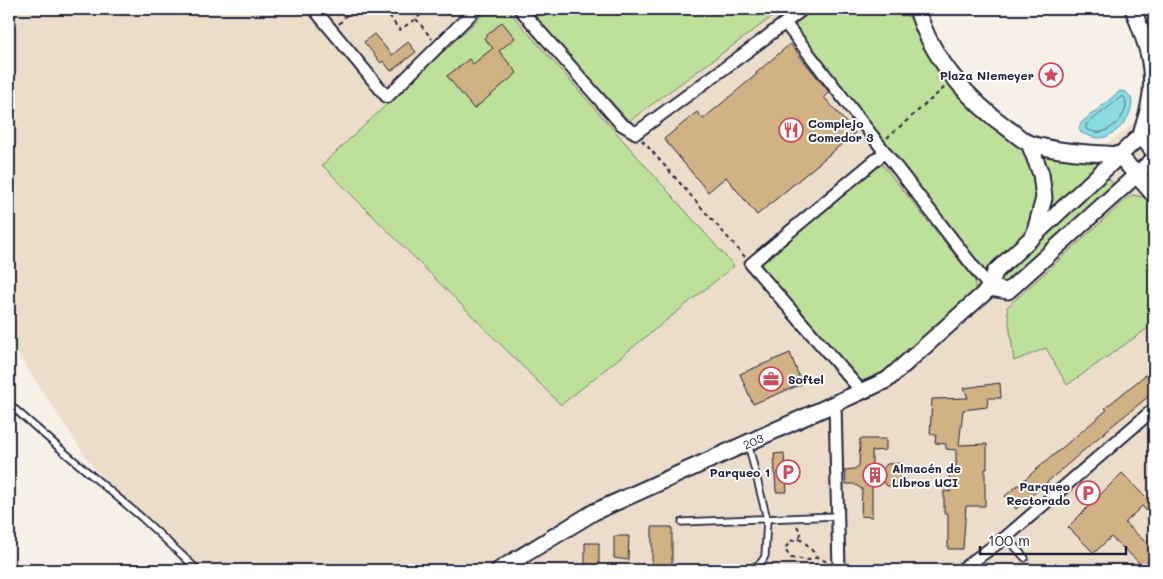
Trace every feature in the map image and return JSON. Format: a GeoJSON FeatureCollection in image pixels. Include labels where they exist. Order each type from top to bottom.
{"type":"FeatureCollection","features":[{"type":"Feature","properties":{"kind":"street"},"geometry":{"type":"LineString","coordinates":[[314,9],[387,97],[476,9]]}},
{"type":"Feature","properties":{"kind":"street"},"geometry":{"type":"LineString","coordinates":[[520,9],[621,124],[636,133],[803,9]]}},
{"type":"Feature","properties":{"kind":"street"},"geometry":{"type":"LineString","coordinates":[[905,9],[922,25]]}},
{"type":"Feature","properties":{"kind":"street"},"geometry":{"type":"LineString","coordinates":[[916,9],[922,25],[955,80],[973,100],[999,122],[1029,143],[1060,151],[1119,155],[1154,195]]}},
{"type":"Feature","properties":{"kind":"street"},"geometry":{"type":"LineString","coordinates":[[1133,9],[1150,57],[1152,74],[1149,106],[1140,136]]}},
{"type":"Feature","properties":{"kind":"street"},"geometry":{"type":"LineString","coordinates":[[785,23],[990,288],[1008,290],[1154,159]]}},
{"type":"Feature","properties":{"kind":"street"},"geometry":{"type":"LineString","coordinates":[[1141,28],[1154,37]]}},
{"type":"Feature","properties":{"kind":"street"},"geometry":{"type":"LineString","coordinates":[[990,288],[995,272],[1154,123]]}},
{"type":"Feature","properties":{"kind":"street"},"geometry":{"type":"LineString","coordinates":[[1140,136],[1154,152]]}},
{"type":"Feature","properties":{"kind":"street"},"geometry":{"type":"LineString","coordinates":[[1029,143],[1041,174],[1044,198],[1034,235]]}},
{"type":"Feature","properties":{"kind":"street"},"geometry":{"type":"LineString","coordinates":[[862,392],[751,264],[882,148]]}},
{"type":"Feature","properties":{"kind":"street","name":"203"},"geometry":{"type":"LineString","coordinates":[[499,570],[594,512],[887,380],[990,288]]}},
{"type":"Feature","properties":{"kind":"street"},"geometry":{"type":"LineString","coordinates":[[835,404],[839,566]]}},
{"type":"Feature","properties":{"kind":"street"},"geometry":{"type":"LineString","coordinates":[[961,570],[1006,537],[1154,409]]}},
{"type":"Feature","properties":{"kind":"lane"},"geometry":{"type":"LineString","coordinates":[[9,404],[142,517],[198,570]]}},
{"type":"Feature","properties":{"kind":"lane"},"geometry":{"type":"LineString","coordinates":[[748,443],[767,519],[765,556],[758,566],[751,568]]}},
{"type":"Feature","properties":{"kind":"lane"},"geometry":{"type":"LineString","coordinates":[[682,522],[838,516]]}},
{"type":"Feature","properties":{"kind":"lane"},"geometry":{"type":"LineString","coordinates":[[1006,537],[1025,558]]}},
{"type":"Feature","properties":{"kind":"path"},"geometry":{"type":"LineString","coordinates":[[332,31],[352,9]]}},
{"type":"Feature","properties":{"kind":"path"},"geometry":{"type":"LineString","coordinates":[[385,9],[399,30],[427,9]]}},
{"type":"Feature","properties":{"kind":"path"},"geometry":{"type":"LineString","coordinates":[[416,19],[438,46]]}},
{"type":"Feature","properties":{"kind":"path"},"geometry":{"type":"LineString","coordinates":[[882,148],[886,139],[955,80]]}},
{"type":"Feature","properties":{"kind":"path"},"geometry":{"type":"LineString","coordinates":[[636,133],[751,264]]}},
{"type":"Feature","properties":{"kind":"path"},"geometry":{"type":"LineString","coordinates":[[793,518],[801,533],[799,539]]}},
{"type":"Feature","properties":{"kind":"path"},"geometry":{"type":"LineString","coordinates":[[818,558],[809,560],[791,558],[786,551],[788,544],[799,539],[808,545],[818,558],[839,566]]}},
{"type":"Feature","properties":{"kind":"shaded area"},"geometry":{"type":"Polygon","coordinates":[[[9,9],[923,9],[930,30],[968,89],[1015,128],[1045,142],[1078,149],[1106,144],[1123,133],[1137,118],[1144,95],[1145,61],[1126,9],[1154,9],[1154,570],[201,570],[95,470],[9,341],[9,9]]]}},
{"type":"Feature","properties":{"kind":"green space"},"geometry":{"type":"Polygon","coordinates":[[[489,9],[507,9],[734,266],[561,405],[322,165],[489,9]]]}},
{"type":"Feature","properties":{"kind":"green space"},"geometry":{"type":"Polygon","coordinates":[[[527,9],[783,9],[629,121],[527,9]]]}},
{"type":"Feature","properties":{"kind":"green space"},"geometry":{"type":"Polygon","coordinates":[[[810,9],[899,9],[911,19],[923,35],[1026,148],[1040,192],[1027,234],[988,270],[983,269],[794,25],[810,9]]]}},
{"type":"Feature","properties":{"kind":"green space"},"geometry":{"type":"Polygon","coordinates":[[[1041,152],[1100,158],[1103,165],[1050,213],[1050,185],[1041,152]]]}},
{"type":"Feature","properties":{"kind":"green space"},"geometry":{"type":"Polygon","coordinates":[[[882,164],[975,280],[975,293],[888,372],[862,384],[759,264],[882,164]]]}},
{"type":"Feature","properties":{"kind":"green space"},"geometry":{"type":"Polygon","coordinates":[[[1107,176],[1115,187],[1007,285],[997,276],[1107,176]]]}},
{"type":"Feature","properties":{"kind":"green space"},"geometry":{"type":"Polygon","coordinates":[[[1131,195],[1144,197],[1154,209],[1154,324],[1067,385],[1046,348],[1014,361],[1007,307],[1131,195]]]}},
{"type":"Feature","properties":{"kind":"water"},"geometry":{"type":"Polygon","coordinates":[[[1120,91],[1126,92],[1131,98],[1132,104],[1131,111],[1123,124],[1106,137],[1098,138],[1081,133],[1079,128],[1081,123],[1120,91]]]}},
{"type":"Feature","properties":{"kind":"building"},"geometry":{"type":"Polygon","coordinates":[[[502,22],[515,38],[499,51],[517,73],[474,109],[447,76],[469,59],[473,64],[493,48],[484,38],[502,22]]]}},
{"type":"Feature","properties":{"kind":"building"},"geometry":{"type":"Polygon","coordinates":[[[374,34],[392,55],[408,42],[416,52],[391,71],[383,61],[381,63],[364,42],[374,34]]]}},
{"type":"Feature","properties":{"kind":"building","name":"Complejo Comedor 3"},"geometry":{"type":"Polygon","coordinates":[[[790,44],[829,92],[824,97],[855,133],[757,215],[726,177],[708,192],[664,139],[697,112],[703,119],[790,44]]]}},
{"type":"Feature","properties":{"kind":"building","name":"Softel"},"geometry":{"type":"Polygon","coordinates":[[[790,353],[802,384],[753,404],[740,374],[790,353]]]}},
{"type":"Feature","properties":{"kind":"building"},"geometry":{"type":"Polygon","coordinates":[[[1154,368],[1154,392],[1016,509],[1005,496],[1107,410],[1105,408],[1154,368]]]}},
{"type":"Feature","properties":{"kind":"building"},"geometry":{"type":"Polygon","coordinates":[[[1000,383],[1001,398],[988,398],[987,407],[963,410],[959,445],[987,444],[985,506],[966,506],[963,549],[948,549],[948,513],[944,513],[944,491],[950,492],[949,473],[956,474],[956,450],[946,449],[946,444],[935,443],[936,435],[930,434],[932,399],[968,398],[964,388],[1000,383]]]}},
{"type":"Feature","properties":{"kind":"building","name":"Almacén de Libros UCI"},"geometry":{"type":"Polygon","coordinates":[[[860,439],[886,439],[886,450],[872,451],[872,517],[861,516],[862,489],[854,484],[846,484],[845,470],[854,469],[859,466],[860,439]]]}},
{"type":"Feature","properties":{"kind":"building"},"geometry":{"type":"Polygon","coordinates":[[[784,453],[787,492],[776,492],[774,454],[784,453]]]}},
{"type":"Feature","properties":{"kind":"building"},"geometry":{"type":"Polygon","coordinates":[[[902,463],[905,485],[887,486],[883,481],[872,482],[887,464],[902,463]]]}},
{"type":"Feature","properties":{"kind":"building"},"geometry":{"type":"Polygon","coordinates":[[[1122,473],[1148,500],[1154,494],[1154,519],[1142,506],[1125,523],[1154,550],[1154,555],[1143,566],[1111,537],[1094,553],[1068,527],[1122,473]]]}},
{"type":"Feature","properties":{"kind":"building"},"geometry":{"type":"Polygon","coordinates":[[[652,527],[672,527],[672,570],[652,570],[652,527]]]}},
{"type":"Feature","properties":{"kind":"building"},"geometry":{"type":"Polygon","coordinates":[[[614,536],[629,536],[628,560],[614,558],[614,536]]]}},
{"type":"Feature","properties":{"kind":"building"},"geometry":{"type":"Polygon","coordinates":[[[585,543],[599,543],[599,570],[585,570],[585,543]]]}},
{"type":"Feature","properties":{"kind":"place","name":"Plaza Niemeyer"},"geometry":{"type":"Point","coordinates":[1051,75]}},
{"type":"Feature","properties":{"kind":"place","name":"Complejo Comedor 3"},"geometry":{"type":"Point","coordinates":[791,130]}},
{"type":"Feature","properties":{"kind":"place","name":"Softel"},"geometry":{"type":"Point","coordinates":[771,379]}},
{"type":"Feature","properties":{"kind":"place","name":"Parqueo 1"},"geometry":{"type":"Point","coordinates":[788,472]}},
{"type":"Feature","properties":{"kind":"place","name":"Almacén de Libros UCI"},"geometry":{"type":"Point","coordinates":[875,475]}},
{"type":"Feature","properties":{"kind":"place","name":"Parqueo Rectorado"},"geometry":{"type":"Point","coordinates":[1088,493]}}]}
